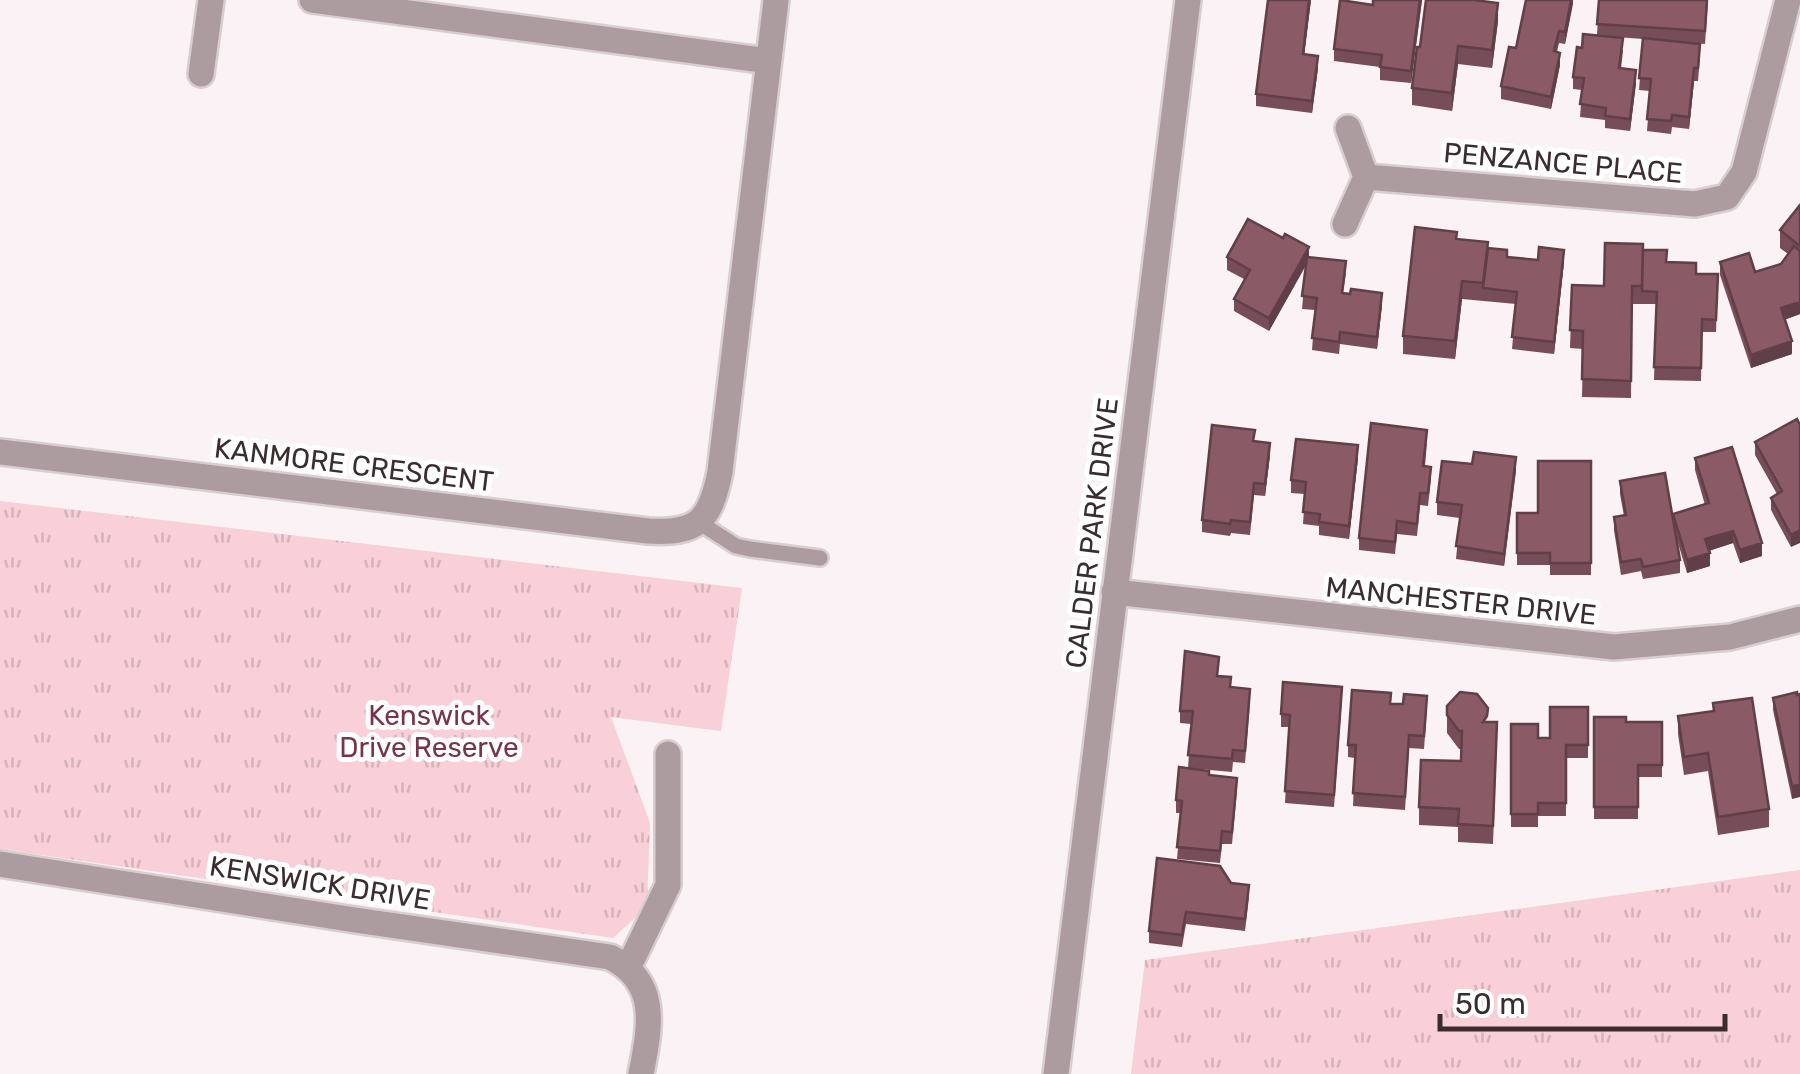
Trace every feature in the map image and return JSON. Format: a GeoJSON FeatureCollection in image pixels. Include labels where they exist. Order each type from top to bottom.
{"type":"FeatureCollection","features":[{"type":"Feature","properties":{"kind":"street"},"geometry":{"type":"LineString","coordinates":[[201,74],[211,0]]}},
{"type":"Feature","properties":{"kind":"street"},"geometry":{"type":"LineString","coordinates":[[312,0],[768,61]]}},
{"type":"Feature","properties":{"kind":"street"},"geometry":{"type":"LineString","coordinates":[[700,523],[709,510],[720,472],[776,0]]}},
{"type":"Feature","properties":{"kind":"street","name":"CALDER PARK DRIVE"},"geometry":{"type":"LineString","coordinates":[[1056,1074],[1188,0]]}},
{"type":"Feature","properties":{"kind":"street","name":"PENZANCE PLACE"},"geometry":{"type":"LineString","coordinates":[[1366,177],[1695,204],[1728,197],[1744,172],[1788,0]]}},
{"type":"Feature","properties":{"kind":"street"},"geometry":{"type":"LineString","coordinates":[[1344,224],[1366,177],[1348,128]]}},
{"type":"Feature","properties":{"kind":"street","name":"KANMORE CRESCENT"},"geometry":{"type":"LineString","coordinates":[[0,452],[648,531],[686,530],[700,523]]}},
{"type":"Feature","properties":{"kind":"street","name":"MANCHESTER DRIVE"},"geometry":{"type":"LineString","coordinates":[[1114,592],[1614,647],[1730,637],[1800,619]]}},
{"type":"Feature","properties":{"kind":"street"},"geometry":{"type":"LineString","coordinates":[[641,1074],[648,1021],[642,984],[629,966],[668,885],[668,754]]}},
{"type":"Feature","properties":{"kind":"street","name":"KENSWICK DRIVE"},"geometry":{"type":"LineString","coordinates":[[0,864],[592,953],[629,966]]}},
{"type":"Feature","properties":{"kind":"lane"},"geometry":{"type":"LineString","coordinates":[[700,523],[736,546],[820,558]]}},
{"type":"Feature","properties":{"kind":"green space","name":"Kenswick Drive Reserve"},"geometry":{"type":"Polygon","coordinates":[[[0,501],[742,588],[721,731],[611,717],[650,823],[647,907],[613,938],[0,849],[0,501]]]}},
{"type":"Feature","properties":{"kind":"green space"},"geometry":{"type":"Polygon","coordinates":[[[1800,870],[1800,1074],[1131,1074],[1145,960],[1800,870]]]}},
{"type":"Feature","properties":{"kind":"building"},"geometry":{"type":"Polygon","coordinates":[[[1268,0],[1309,0],[1303,54],[1318,56],[1312,101],[1256,94],[1268,0]]]}},
{"type":"Feature","properties":{"kind":"building"},"geometry":{"type":"Polygon","coordinates":[[[1340,0],[1373,5],[1373,0],[1420,0],[1411,71],[1380,67],[1382,55],[1334,49],[1340,0]]]}},
{"type":"Feature","properties":{"kind":"building"},"geometry":{"type":"Polygon","coordinates":[[[1426,0],[1498,3],[1492,50],[1458,46],[1452,93],[1412,88],[1426,0]]]}},
{"type":"Feature","properties":{"kind":"building"},"geometry":{"type":"Polygon","coordinates":[[[1526,0],[1571,0],[1565,32],[1559,31],[1554,51],[1560,53],[1551,97],[1501,86],[1509,47],[1516,48],[1526,0]]]}},
{"type":"Feature","properties":{"kind":"building"},"geometry":{"type":"Polygon","coordinates":[[[1599,0],[1707,0],[1705,31],[1597,24],[1599,0]]]}},
{"type":"Feature","properties":{"kind":"building"},"geometry":{"type":"Polygon","coordinates":[[[1583,34],[1623,38],[1619,68],[1636,70],[1630,119],[1605,116],[1606,108],[1580,104],[1584,78],[1573,77],[1583,34]]]}},
{"type":"Feature","properties":{"kind":"building"},"geometry":{"type":"Polygon","coordinates":[[[1643,38],[1700,44],[1689,117],[1672,115],[1671,121],[1647,119],[1651,79],[1639,78],[1643,38]]]}},
{"type":"Feature","properties":{"kind":"building"},"geometry":{"type":"Polygon","coordinates":[[[1800,205],[1800,246],[1780,230],[1800,205]]]}},
{"type":"Feature","properties":{"kind":"building"},"geometry":{"type":"Polygon","coordinates":[[[1248,219],[1309,247],[1269,318],[1234,299],[1250,270],[1227,257],[1248,219]]]}},
{"type":"Feature","properties":{"kind":"building"},"geometry":{"type":"Polygon","coordinates":[[[1415,227],[1457,232],[1456,239],[1488,242],[1483,283],[1462,281],[1455,341],[1403,336],[1415,227]]]}},
{"type":"Feature","properties":{"kind":"building"},"geometry":{"type":"Polygon","coordinates":[[[1605,243],[1643,244],[1642,286],[1632,286],[1631,381],[1582,379],[1583,331],[1570,330],[1572,285],[1604,286],[1605,243]]]}},
{"type":"Feature","properties":{"kind":"building"},"geometry":{"type":"Polygon","coordinates":[[[1794,246],[1800,251],[1800,302],[1781,308],[1792,341],[1751,355],[1720,262],[1749,253],[1755,272],[1781,264],[1794,246]]]}},
{"type":"Feature","properties":{"kind":"building"},"geometry":{"type":"Polygon","coordinates":[[[1539,247],[1564,250],[1554,342],[1512,337],[1517,292],[1483,288],[1488,248],[1507,250],[1507,257],[1538,260],[1539,247]]]}},
{"type":"Feature","properties":{"kind":"building"},"geometry":{"type":"Polygon","coordinates":[[[1643,250],[1667,250],[1666,262],[1696,263],[1696,274],[1718,274],[1716,320],[1702,319],[1701,368],[1654,367],[1657,292],[1642,291],[1643,250]]]}},
{"type":"Feature","properties":{"kind":"building"},"geometry":{"type":"Polygon","coordinates":[[[1307,257],[1346,261],[1342,293],[1350,294],[1351,289],[1382,293],[1377,337],[1340,332],[1339,342],[1312,338],[1317,298],[1302,296],[1307,257]]]}},
{"type":"Feature","properties":{"kind":"building"},"geometry":{"type":"Polygon","coordinates":[[[1797,419],[1800,530],[1791,535],[1771,498],[1782,491],[1755,442],[1797,419]]]}},
{"type":"Feature","properties":{"kind":"building"},"geometry":{"type":"Polygon","coordinates":[[[1371,423],[1427,430],[1423,466],[1431,467],[1428,493],[1420,493],[1417,524],[1397,521],[1395,542],[1359,538],[1371,423]]]}},
{"type":"Feature","properties":{"kind":"building"},"geometry":{"type":"Polygon","coordinates":[[[1212,425],[1255,430],[1253,441],[1270,443],[1265,484],[1254,483],[1250,522],[1202,520],[1212,425]]]}},
{"type":"Feature","properties":{"kind":"building"},"geometry":{"type":"Polygon","coordinates":[[[1296,439],[1358,445],[1349,526],[1319,522],[1320,514],[1303,512],[1306,482],[1291,480],[1296,439]]]}},
{"type":"Feature","properties":{"kind":"building"},"geometry":{"type":"Polygon","coordinates":[[[1732,447],[1762,543],[1740,550],[1733,531],[1705,539],[1710,553],[1687,560],[1673,514],[1709,503],[1695,458],[1732,447]]]}},
{"type":"Feature","properties":{"kind":"building"},"geometry":{"type":"Polygon","coordinates":[[[1474,452],[1516,457],[1504,554],[1456,546],[1462,505],[1437,502],[1442,461],[1472,464],[1474,452]]]}},
{"type":"Feature","properties":{"kind":"building"},"geometry":{"type":"Polygon","coordinates":[[[1538,461],[1591,461],[1591,563],[1550,563],[1550,553],[1517,553],[1517,513],[1538,513],[1538,461]]]}},
{"type":"Feature","properties":{"kind":"building"},"geometry":{"type":"Polygon","coordinates":[[[1665,473],[1680,560],[1643,567],[1641,559],[1621,562],[1614,517],[1626,515],[1620,481],[1665,473]]]}},
{"type":"Feature","properties":{"kind":"building"},"geometry":{"type":"Polygon","coordinates":[[[1185,651],[1219,657],[1217,676],[1231,677],[1230,687],[1250,689],[1245,751],[1233,750],[1232,759],[1188,755],[1193,711],[1180,711],[1185,651]]]}},
{"type":"Feature","properties":{"kind":"building"},"geometry":{"type":"Polygon","coordinates":[[[1283,682],[1342,687],[1334,795],[1285,791],[1290,715],[1281,714],[1283,682]]]}},
{"type":"Feature","properties":{"kind":"building"},"geometry":{"type":"Polygon","coordinates":[[[1352,690],[1391,693],[1390,704],[1403,704],[1404,694],[1427,696],[1424,736],[1409,735],[1405,797],[1353,793],[1356,745],[1348,745],[1352,690]]]}},
{"type":"Feature","properties":{"kind":"building"},"geometry":{"type":"Polygon","coordinates":[[[1460,692],[1477,694],[1488,708],[1483,722],[1497,722],[1493,826],[1458,824],[1459,809],[1419,807],[1421,760],[1461,761],[1462,731],[1447,715],[1447,706],[1460,692]]]}},
{"type":"Feature","properties":{"kind":"building"},"geometry":{"type":"Polygon","coordinates":[[[1797,692],[1800,785],[1792,786],[1773,698],[1797,692]]]}},
{"type":"Feature","properties":{"kind":"building"},"geometry":{"type":"Polygon","coordinates":[[[1752,698],[1769,809],[1718,817],[1708,753],[1684,757],[1678,716],[1714,711],[1713,703],[1752,698]]]}},
{"type":"Feature","properties":{"kind":"building"},"geometry":{"type":"Polygon","coordinates":[[[1550,707],[1588,707],[1588,745],[1566,745],[1566,803],[1538,803],[1538,814],[1511,814],[1511,724],[1538,724],[1538,738],[1550,738],[1550,707]]]}},
{"type":"Feature","properties":{"kind":"building"},"geometry":{"type":"Polygon","coordinates":[[[1594,717],[1662,722],[1662,765],[1638,765],[1638,807],[1594,807],[1594,717]]]}},
{"type":"Feature","properties":{"kind":"building"},"geometry":{"type":"Polygon","coordinates":[[[1179,767],[1237,778],[1232,832],[1222,831],[1220,851],[1177,847],[1182,801],[1176,800],[1179,767]]]}},
{"type":"Feature","properties":{"kind":"building"},"geometry":{"type":"Polygon","coordinates":[[[1157,858],[1220,866],[1231,883],[1249,885],[1245,919],[1186,912],[1182,935],[1149,931],[1157,858]]]}}]}
